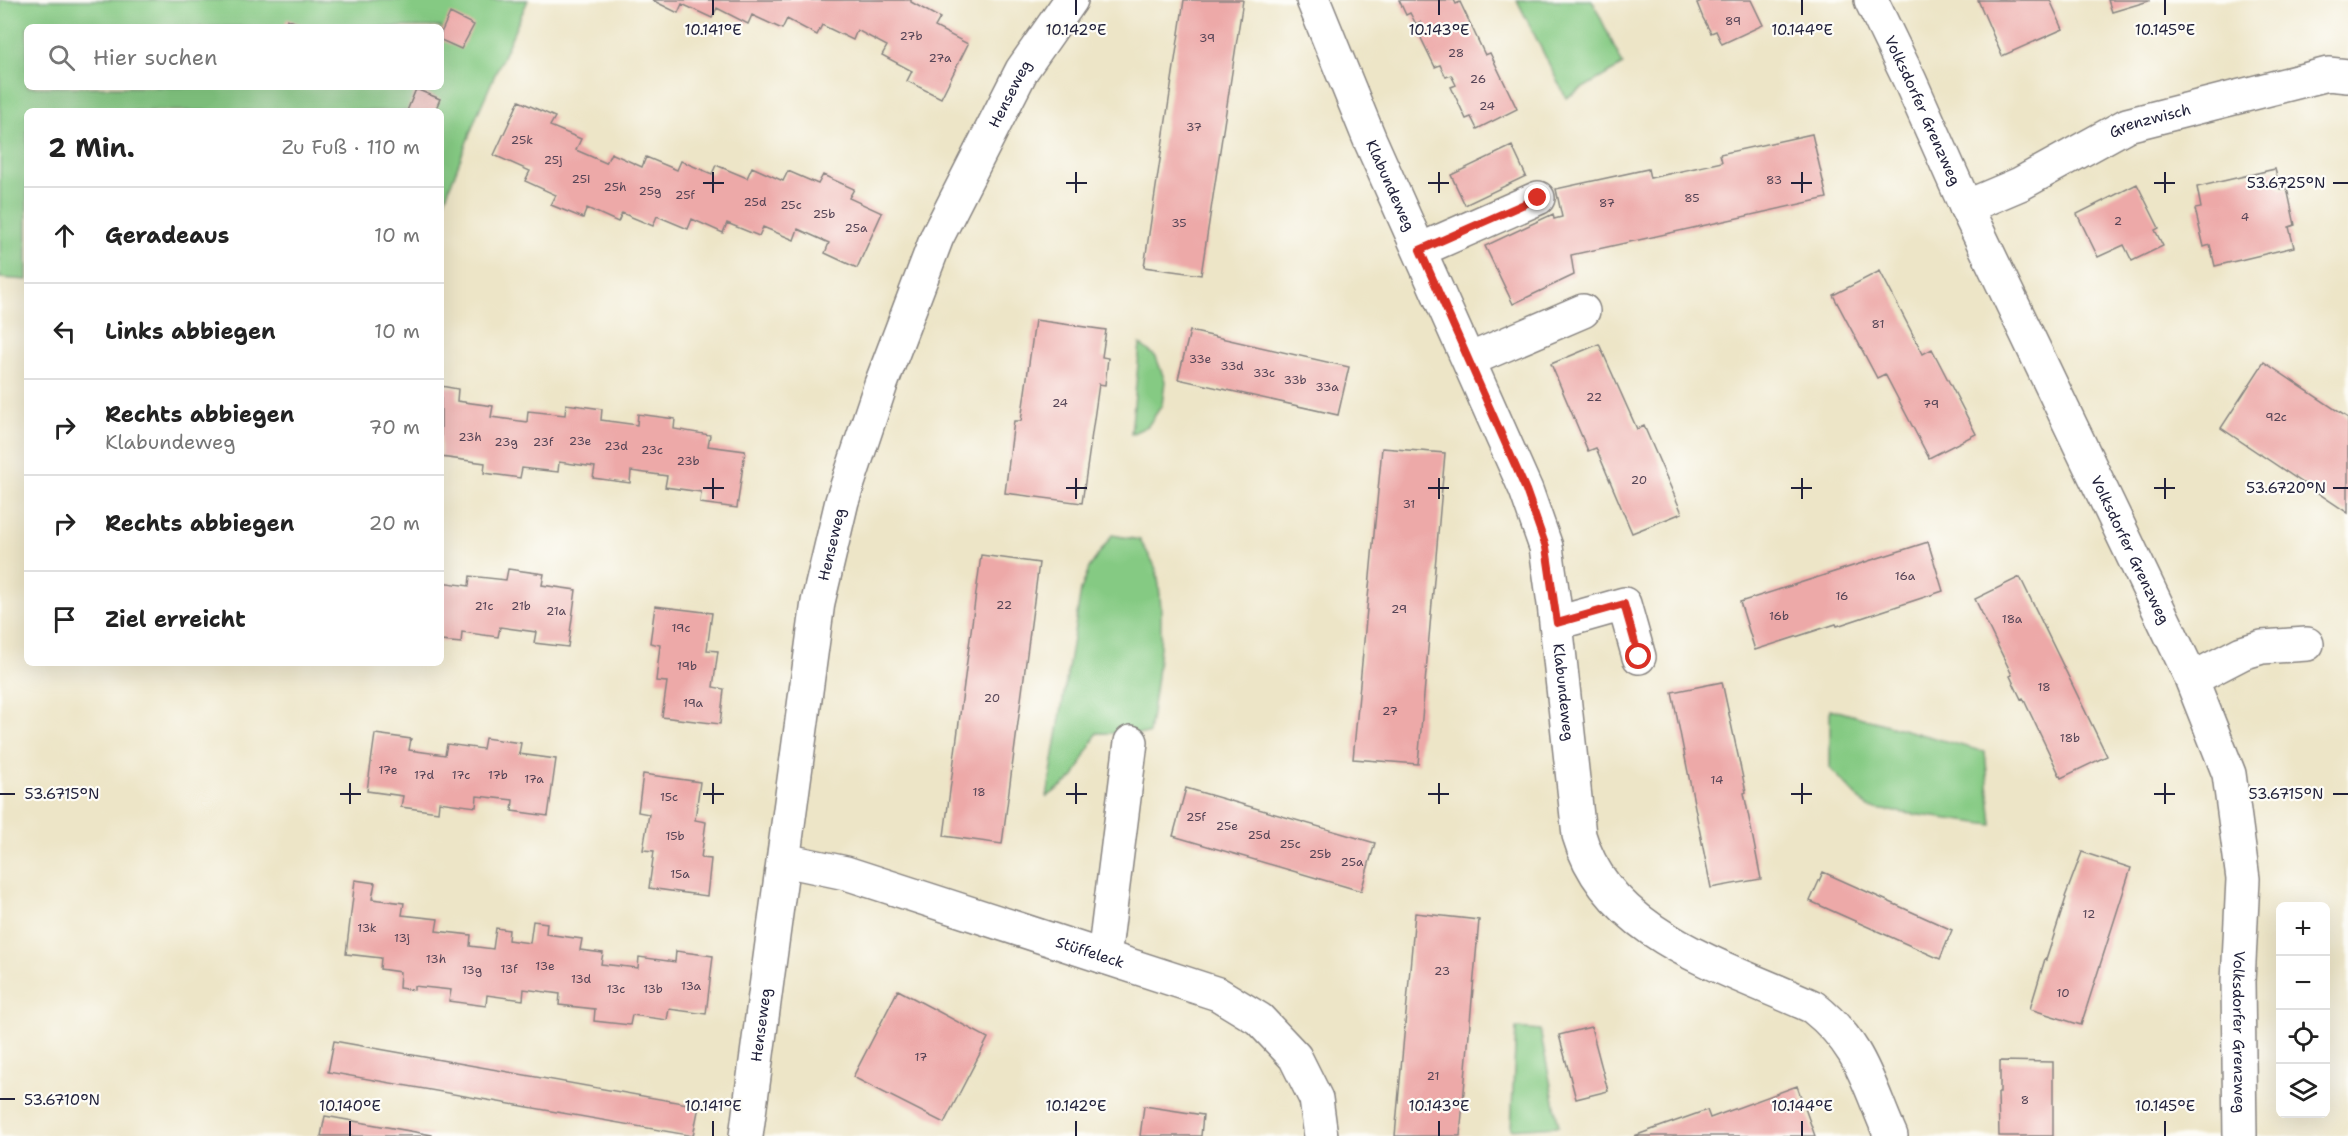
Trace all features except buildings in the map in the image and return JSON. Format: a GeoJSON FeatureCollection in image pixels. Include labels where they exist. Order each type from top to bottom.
{"type":"FeatureCollection","features":[{"type":"Feature","properties":{"kind":"street","name":"Henseweg"},"geometry":{"type":"LineString","coordinates":[[746,1136],[818,602],[842,501],[878,394],[937,237],[1022,70],[1071,0]]}},
{"type":"Feature","properties":{"kind":"street","name":"Klabundeweg"},"geometry":{"type":"LineString","coordinates":[[1313,0],[1370,140],[1526,490],[1546,547],[1557,623],[1579,835],[1584,852],[1597,877],[1636,918],[1679,948],[1813,1007],[1827,1019],[1857,1055],[1866,1071],[1891,1136]]}},
{"type":"Feature","properties":{"kind":"street","name":"Volksdorfer Grenzweg"},"geometry":{"type":"LineString","coordinates":[[1871,0],[1966,207],[2192,679],[2229,774],[2243,879],[2238,982],[2240,1136]]}},
{"type":"Feature","properties":{"kind":"street","name":"Grenzwisch"},"geometry":{"type":"LineString","coordinates":[[1966,207],[2020,184],[2127,124],[2328,74],[2348,76]]}},
{"type":"Feature","properties":{"kind":"street"},"geometry":{"type":"LineString","coordinates":[[1420,250],[1538,198]]}},
{"type":"Feature","properties":{"kind":"street"},"geometry":{"type":"LineString","coordinates":[[1469,360],[1583,311]]}},
{"type":"Feature","properties":{"kind":"street"},"geometry":{"type":"LineString","coordinates":[[1557,623],[1624,604],[1639,657]]}},
{"type":"Feature","properties":{"kind":"street"},"geometry":{"type":"LineString","coordinates":[[2192,679],[2242,653],[2262,647],[2307,644]]}},
{"type":"Feature","properties":{"kind":"street"},"geometry":{"type":"LineString","coordinates":[[1104,957],[1131,742]]}},
{"type":"Feature","properties":{"kind":"street","name":"Stüffeleck"},"geometry":{"type":"LineString","coordinates":[[784,860],[846,873],[1218,994],[1259,1019],[1295,1057],[1316,1099],[1321,1136]]}},
{"type":"Feature","properties":{"kind":"green space"},"geometry":{"type":"Polygon","coordinates":[[[0,0],[528,0],[477,115],[444,202],[444,108],[24,108],[24,280],[0,278],[0,0]]]}},
{"type":"Feature","properties":{"kind":"green space"},"geometry":{"type":"Polygon","coordinates":[[[1517,0],[1592,0],[1623,65],[1566,98],[1517,0]]]}},
{"type":"Feature","properties":{"kind":"green space"},"geometry":{"type":"Polygon","coordinates":[[[1140,344],[1156,357],[1165,381],[1162,405],[1148,426],[1131,434],[1140,344]]]}},
{"type":"Feature","properties":{"kind":"green space"},"geometry":{"type":"Polygon","coordinates":[[[1112,535],[1140,540],[1157,573],[1161,634],[1149,734],[1097,733],[1074,777],[1047,797],[1081,590],[1089,568],[1112,535]]]}},
{"type":"Feature","properties":{"kind":"green space"},"geometry":{"type":"Polygon","coordinates":[[[1830,709],[1985,752],[1992,825],[1868,808],[1830,768],[1830,709]]]}},
{"type":"Feature","properties":{"kind":"green space"},"geometry":{"type":"Polygon","coordinates":[[[1516,1028],[1540,1030],[1559,1126],[1511,1129],[1516,1028]]]}},
{"type":"Feature","properties":{"kind":"route"},"geometry":{"type":"LineString","coordinates":[[1538,198],[1420,250],[1526,490],[1546,547],[1557,623],[1624,604],[1639,657]]}}]}
